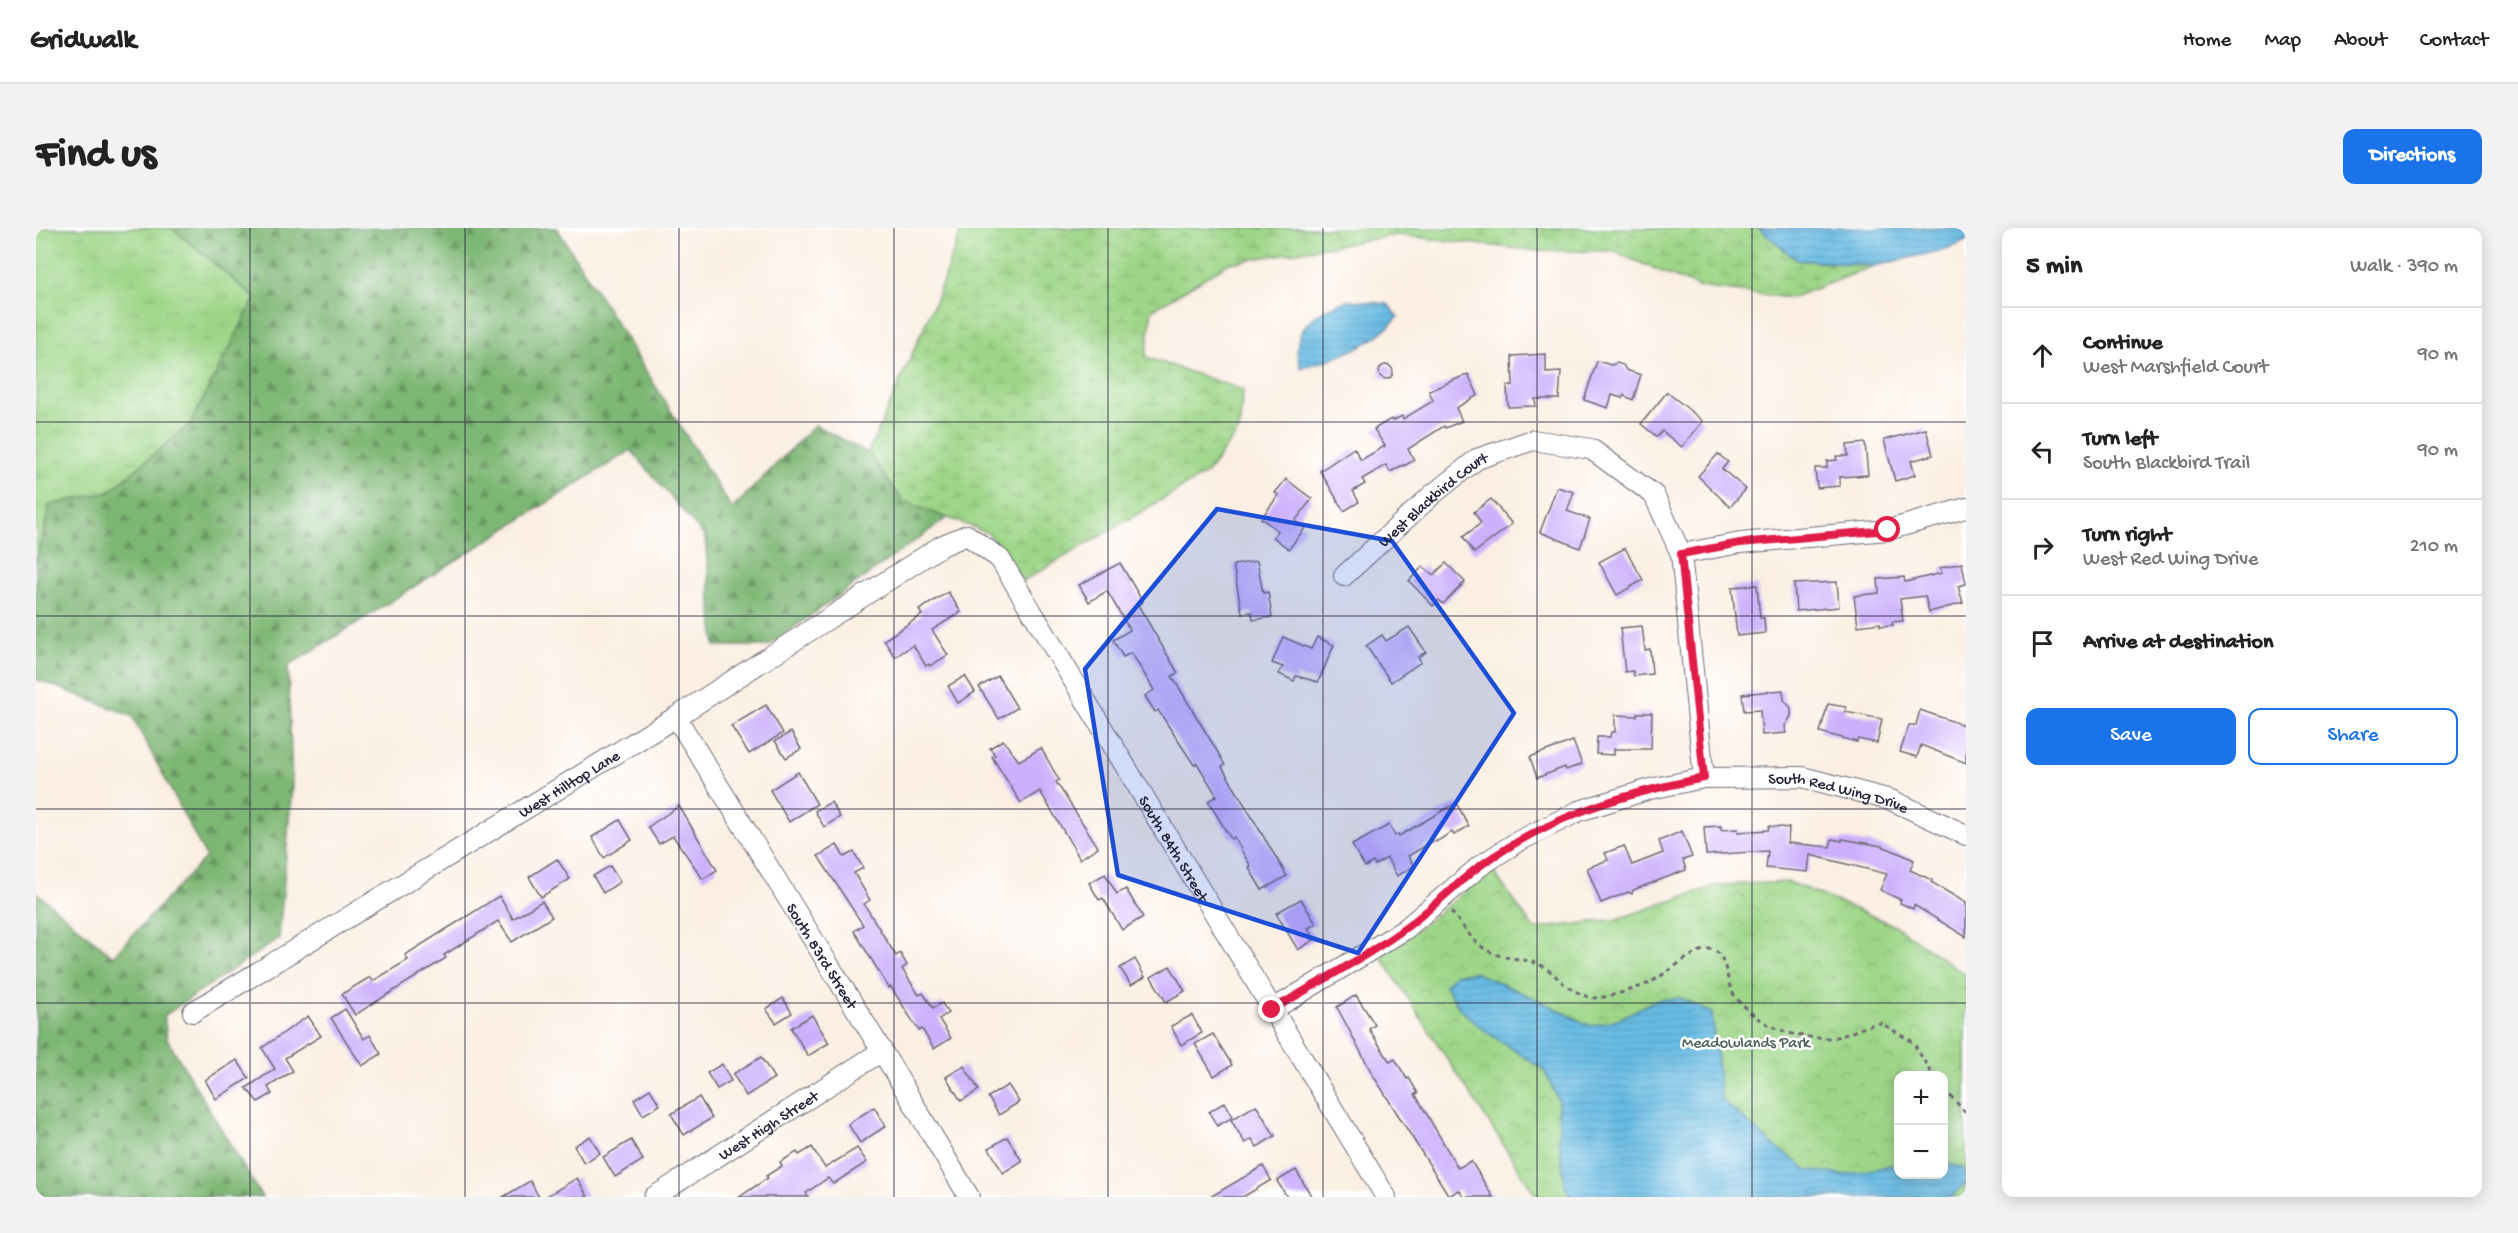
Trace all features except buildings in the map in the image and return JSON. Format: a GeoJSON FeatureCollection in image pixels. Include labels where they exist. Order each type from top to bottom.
{"type":"FeatureCollection","features":[{"type":"Feature","properties":{"kind":"street","name":"West Blackbird Court"},"geometry":{"type":"LineString","coordinates":[[1344,576],[1432,495],[1477,459],[1533,440],[1591,449],[1654,495],[1681,554]]}},
{"type":"Feature","properties":{"kind":"street"},"geometry":{"type":"LineString","coordinates":[[1704,778],[1681,554],[1740,543],[1888,530],[1966,508]]}},
{"type":"Feature","properties":{"kind":"street","name":"South 84th Street"},"geometry":{"type":"LineString","coordinates":[[941,546],[967,535],[1000,559],[1386,1197]]}},
{"type":"Feature","properties":{"kind":"street","name":"West Hilltop Lane"},"geometry":{"type":"LineString","coordinates":[[193,1012],[676,717],[941,546]]}},
{"type":"Feature","properties":{"kind":"street","name":"South 83rd Street"},"geometry":{"type":"LineString","coordinates":[[676,717],[882,1051],[969,1197]]}},
{"type":"Feature","properties":{"kind":"street","name":"South Red Wing Drive"},"geometry":{"type":"LineString","coordinates":[[1272,1010],[1404,930],[1480,866],[1551,823],[1612,799],[1650,789],[1704,778],[1802,777],[1891,800],[1966,835]]}},
{"type":"Feature","properties":{"kind":"street","name":"West High Street"},"geometry":{"type":"LineString","coordinates":[[654,1197],[882,1051]]}},
{"type":"Feature","properties":{"kind":"path"},"geometry":{"type":"LineString","coordinates":[[1439,900],[1467,935],[1482,947],[1502,957],[1542,965],[1576,992],[1594,998],[1648,984],[1698,952],[1712,950],[1718,953],[1722,960],[1729,986],[1734,994],[1765,1024],[1794,1033],[1828,1038],[1881,1023],[1913,1042],[1929,1071]]}},
{"type":"Feature","properties":{"kind":"path"},"geometry":{"type":"LineString","coordinates":[[1948,1093],[1966,1113]]}},
{"type":"Feature","properties":{"kind":"highlighted area"},"geometry":{"type":"Polygon","coordinates":[[[1217,509],[1392,541],[1514,713],[1358,953],[1118,875],[1085,669],[1217,509]]]}},
{"type":"Feature","properties":{"kind":"green space"},"geometry":{"type":"Polygon","coordinates":[[[36,228],[172,228],[256,298],[190,424],[109,492],[50,505],[36,561],[36,228]]]}},
{"type":"Feature","properties":{"kind":"green space"},"geometry":{"type":"Polygon","coordinates":[[[172,228],[557,228],[732,509],[815,425],[868,453],[903,501],[947,518],[768,646],[715,646],[705,537],[631,450],[288,666],[292,786],[279,938],[164,1016],[167,1039],[262,1197],[36,1197],[36,892],[113,956],[206,857],[132,716],[36,679],[36,561],[50,505],[109,492],[190,424],[255,298],[172,228]]]}},
{"type":"Feature","properties":{"kind":"green space"},"geometry":{"type":"Polygon","coordinates":[[[962,228],[1759,228],[1798,260],[1874,266],[1791,298],[1698,287],[1612,251],[1538,251],[1397,235],[1229,263],[1152,310],[1146,357],[1243,390],[1239,430],[1206,474],[1023,581],[988,533],[903,501],[868,453],[935,302],[962,228]]]}},
{"type":"Feature","properties":{"kind":"green space","name":"Meadowlands Park"},"geometry":{"type":"Polygon","coordinates":[[[1492,870],[1534,929],[1617,919],[1718,885],[1789,882],[1894,925],[1966,975],[1966,1197],[1537,1197],[1380,955],[1415,931],[1492,870]]]}},
{"type":"Feature","properties":{"kind":"water"},"geometry":{"type":"Polygon","coordinates":[[[1759,228],[1966,228],[1966,241],[1948,249],[1874,266],[1797,260],[1759,228]]]}},
{"type":"Feature","properties":{"kind":"water"},"geometry":{"type":"Polygon","coordinates":[[[1349,300],[1388,304],[1398,317],[1377,336],[1354,350],[1301,368],[1297,349],[1299,339],[1308,323],[1323,311],[1349,300]]]}},
{"type":"Feature","properties":{"kind":"water"},"geometry":{"type":"Polygon","coordinates":[[[1474,972],[1539,1000],[1590,1026],[1619,1019],[1656,1000],[1681,998],[1712,1013],[1721,1099],[1773,1145],[1808,1170],[1846,1175],[1894,1165],[1894,1179],[1948,1179],[1948,1165],[1962,1167],[1966,1175],[1966,1183],[1951,1197],[1571,1197],[1565,1185],[1559,1139],[1558,1100],[1544,1070],[1485,1031],[1459,1008],[1445,985],[1455,974],[1474,972]]]}},
{"type":"Feature","properties":{"kind":"route"},"geometry":{"type":"LineString","coordinates":[[1272,1010],[1404,930],[1480,866],[1516,842],[1551,823],[1612,799],[1704,778],[1681,554],[1740,543],[1888,530]]}}]}
